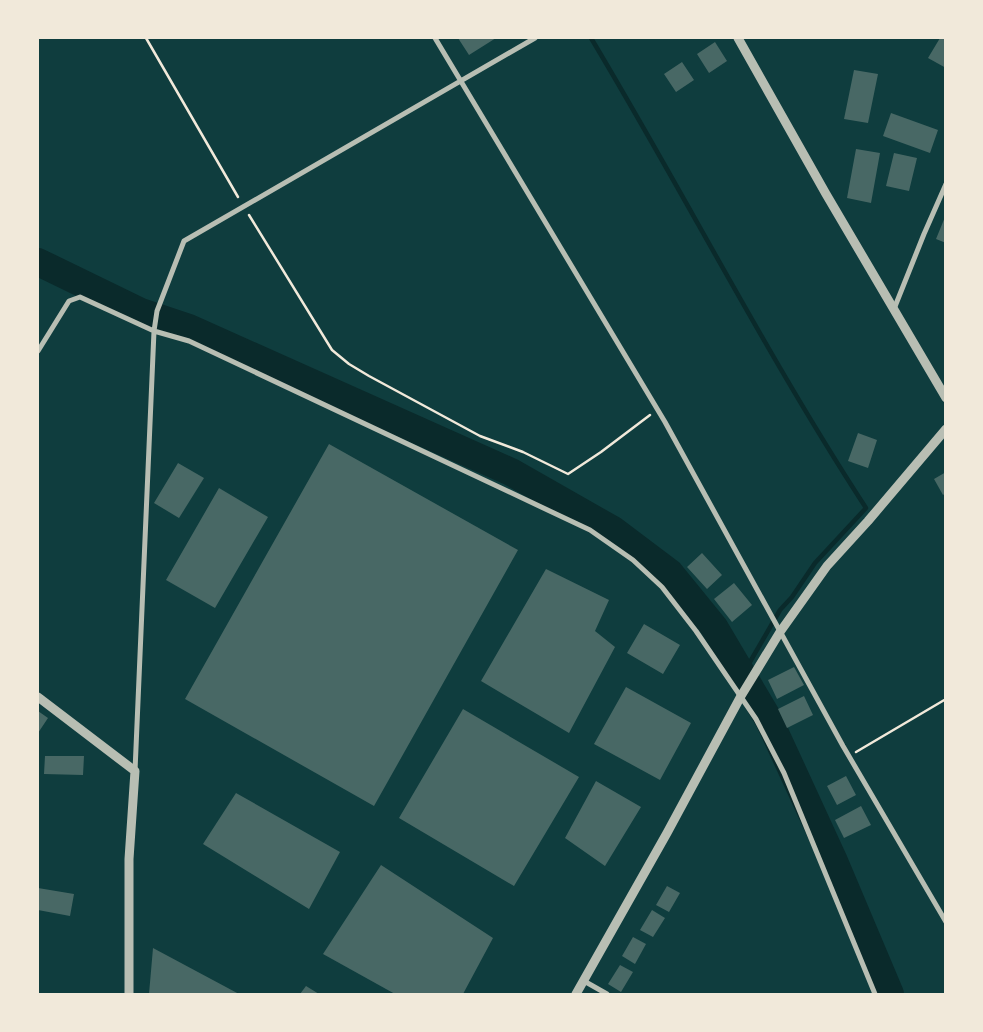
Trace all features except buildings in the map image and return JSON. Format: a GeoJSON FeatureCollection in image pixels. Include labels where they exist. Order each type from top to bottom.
{"type":"FeatureCollection","features":[{"type":"Feature","properties":{"kind":"street"},"geometry":{"type":"LineString","coordinates":[[435,38],[657,410],[849,756],[946,922]]}},
{"type":"Feature","properties":{"kind":"street"},"geometry":{"type":"LineString","coordinates":[[129,994],[129,859],[135,771],[154,331],[157,311],[184,241],[535,38]]}},
{"type":"Feature","properties":{"kind":"street"},"geometry":{"type":"LineString","coordinates":[[738,38],[826,194],[946,398]]}},
{"type":"Feature","properties":{"kind":"street"},"geometry":{"type":"LineString","coordinates":[[894,310],[946,184]]}},
{"type":"Feature","properties":{"kind":"street"},"geometry":{"type":"LineString","coordinates":[[38,351],[69,301],[80,297],[154,331],[189,341],[590,530],[633,560],[662,586],[743,694],[784,773],[875,994]]}},
{"type":"Feature","properties":{"kind":"street"},"geometry":{"type":"LineString","coordinates":[[576,994],[754,676],[778,629],[827,566],[946,429]]}},
{"type":"Feature","properties":{"kind":"street"},"geometry":{"type":"LineString","coordinates":[[38,697],[135,771]]}},
{"type":"Feature","properties":{"kind":"street"},"geometry":{"type":"LineString","coordinates":[[584,981],[607,994]]}},
{"type":"Feature","properties":{"kind":"path"},"geometry":{"type":"LineString","coordinates":[[146,38],[243,206],[332,350],[349,364],[480,436],[524,452],[568,474],[657,410]]}},
{"type":"Feature","properties":{"kind":"path"},"geometry":{"type":"LineString","coordinates":[[849,756],[946,699]]}},
{"type":"Feature","properties":{"kind":"waterway"},"geometry":{"type":"LineString","coordinates":[[591,38],[794,392],[866,508],[815,563],[792,597],[780,610],[743,674]]}},
{"type":"Feature","properties":{"kind":"waterway"},"geometry":{"type":"LineString","coordinates":[[38,262],[141,312],[189,328],[511,472],[613,530],[670,573],[714,627],[769,720],[833,859],[890,994]]}}]}
